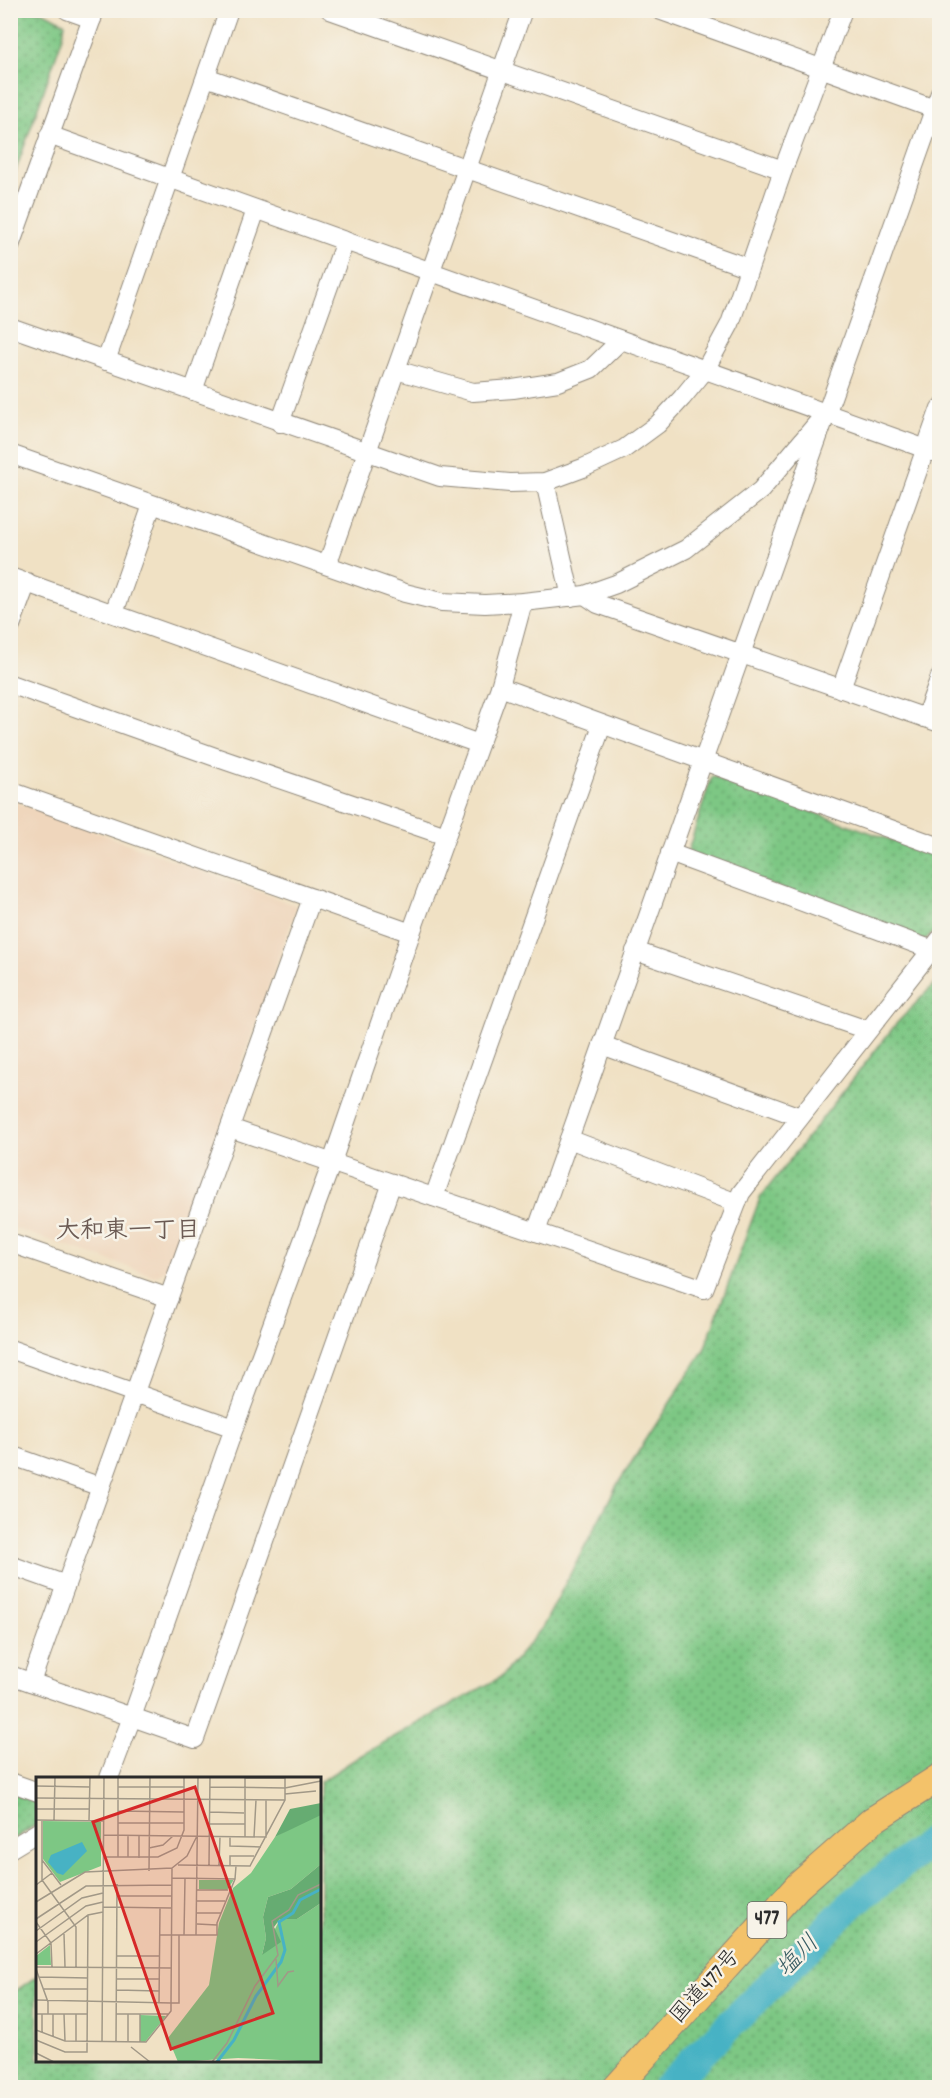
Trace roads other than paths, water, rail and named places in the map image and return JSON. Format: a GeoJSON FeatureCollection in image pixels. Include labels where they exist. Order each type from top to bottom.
{"type":"FeatureCollection","features":[{"type":"Feature","properties":{"kind":"highway","name":"国道477号"},"geometry":{"type":"LineString","coordinates":[[615,2088],[798,1886],[873,1820],[939,1777]]}},
{"type":"Feature","properties":{"kind":"street"},"geometry":{"type":"LineString","coordinates":[[10,246],[93,15],[67,10]]}},
{"type":"Feature","properties":{"kind":"street"},"geometry":{"type":"LineString","coordinates":[[106,361],[229,10]]}},
{"type":"Feature","properties":{"kind":"street"},"geometry":{"type":"LineString","coordinates":[[330,10],[783,170]]}},
{"type":"Feature","properties":{"kind":"street"},"geometry":{"type":"LineString","coordinates":[[327,566],[523,10]]}},
{"type":"Feature","properties":{"kind":"street"},"geometry":{"type":"LineString","coordinates":[[536,1232],[740,654],[938,104],[822,69],[659,10]]}},
{"type":"Feature","properties":{"kind":"street"},"geometry":{"type":"LineString","coordinates":[[10,327],[440,477],[510,483],[545,482],[583,468],[624,449],[658,424],[705,370],[730,324],[783,170],[843,10]]}},
{"type":"Feature","properties":{"kind":"street"},"geometry":{"type":"LineString","coordinates":[[206,77],[749,268]]}},
{"type":"Feature","properties":{"kind":"street"},"geometry":{"type":"LineString","coordinates":[[49,135],[932,451]]}},
{"type":"Feature","properties":{"kind":"street"},"geometry":{"type":"LineString","coordinates":[[193,392],[256,210]]}},
{"type":"Feature","properties":{"kind":"street"},"geometry":{"type":"LineString","coordinates":[[280,423],[345,241]]}},
{"type":"Feature","properties":{"kind":"street"},"geometry":{"type":"LineString","coordinates":[[396,370],[473,392],[513,389],[558,382],[591,369],[621,340]]}},
{"type":"Feature","properties":{"kind":"street"},"geometry":{"type":"LineString","coordinates":[[840,689],[932,451],[939,408]]}},
{"type":"Feature","properties":{"kind":"street"},"geometry":{"type":"LineString","coordinates":[[10,454],[405,592],[442,602],[485,604],[578,596],[616,584],[686,549],[761,490],[826,413]]}},
{"type":"Feature","properties":{"kind":"street"},"geometry":{"type":"LineString","coordinates":[[545,482],[578,596]]}},
{"type":"Feature","properties":{"kind":"street"},"geometry":{"type":"LineString","coordinates":[[114,614],[152,505]]}},
{"type":"Feature","properties":{"kind":"street"},"geometry":{"type":"LineString","coordinates":[[10,628],[19,579],[478,744]]}},
{"type":"Feature","properties":{"kind":"street"},"geometry":{"type":"LineString","coordinates":[[578,596],[932,721],[939,677]]}},
{"type":"Feature","properties":{"kind":"street"},"geometry":{"type":"LineString","coordinates":[[110,1777],[332,1162],[411,933],[500,687],[524,602]]}},
{"type":"Feature","properties":{"kind":"street"},"geometry":{"type":"LineString","coordinates":[[10,684],[446,836]]}},
{"type":"Feature","properties":{"kind":"street"},"geometry":{"type":"LineString","coordinates":[[500,687],[939,847]]}},
{"type":"Feature","properties":{"kind":"street"},"geometry":{"type":"LineString","coordinates":[[434,1197],[602,725]]}},
{"type":"Feature","properties":{"kind":"street"},"geometry":{"type":"LineString","coordinates":[[10,791],[411,933]]}},
{"type":"Feature","properties":{"kind":"street"},"geometry":{"type":"LineString","coordinates":[[230,1128],[704,1289],[741,1193],[935,944],[670,853]]}},
{"type":"Feature","properties":{"kind":"street"},"geometry":{"type":"LineString","coordinates":[[31,1682],[312,898]]}},
{"type":"Feature","properties":{"kind":"street"},"geometry":{"type":"LineString","coordinates":[[635,951],[867,1030]]}},
{"type":"Feature","properties":{"kind":"street"},"geometry":{"type":"LineString","coordinates":[[602,1045],[800,1117]]}},
{"type":"Feature","properties":{"kind":"street"},"geometry":{"type":"LineString","coordinates":[[569,1139],[737,1203]]}},
{"type":"Feature","properties":{"kind":"street"},"geometry":{"type":"LineString","coordinates":[[10,1675],[195,1739],[392,1183]]}},
{"type":"Feature","properties":{"kind":"street"},"geometry":{"type":"LineString","coordinates":[[10,1243],[169,1298]]}},
{"type":"Feature","properties":{"kind":"street"},"geometry":{"type":"LineString","coordinates":[[10,1349],[234,1428]]}},
{"type":"Feature","properties":{"kind":"street"},"geometry":{"type":"LineString","coordinates":[[10,1455],[101,1487]]}},
{"type":"Feature","properties":{"kind":"street"},"geometry":{"type":"LineString","coordinates":[[10,1565],[66,1585]]}},
{"type":"Feature","properties":{"kind":"street"},"geometry":{"type":"LineString","coordinates":[[10,1782],[36,1791]]}},
{"type":"Feature","properties":{"kind":"street"},"geometry":{"type":"LineString","coordinates":[[10,1849],[36,1833]]}},
{"type":"Feature","properties":{"kind":"waterway","name":"塩川"},"geometry":{"type":"LineString","coordinates":[[666,2088],[855,1901],[940,1835]]}},
{"type":"Feature","properties":{"kind":"district","name":"大和東一丁目"},"geometry":{"type":"Point","coordinates":[128,1232]}}]}
